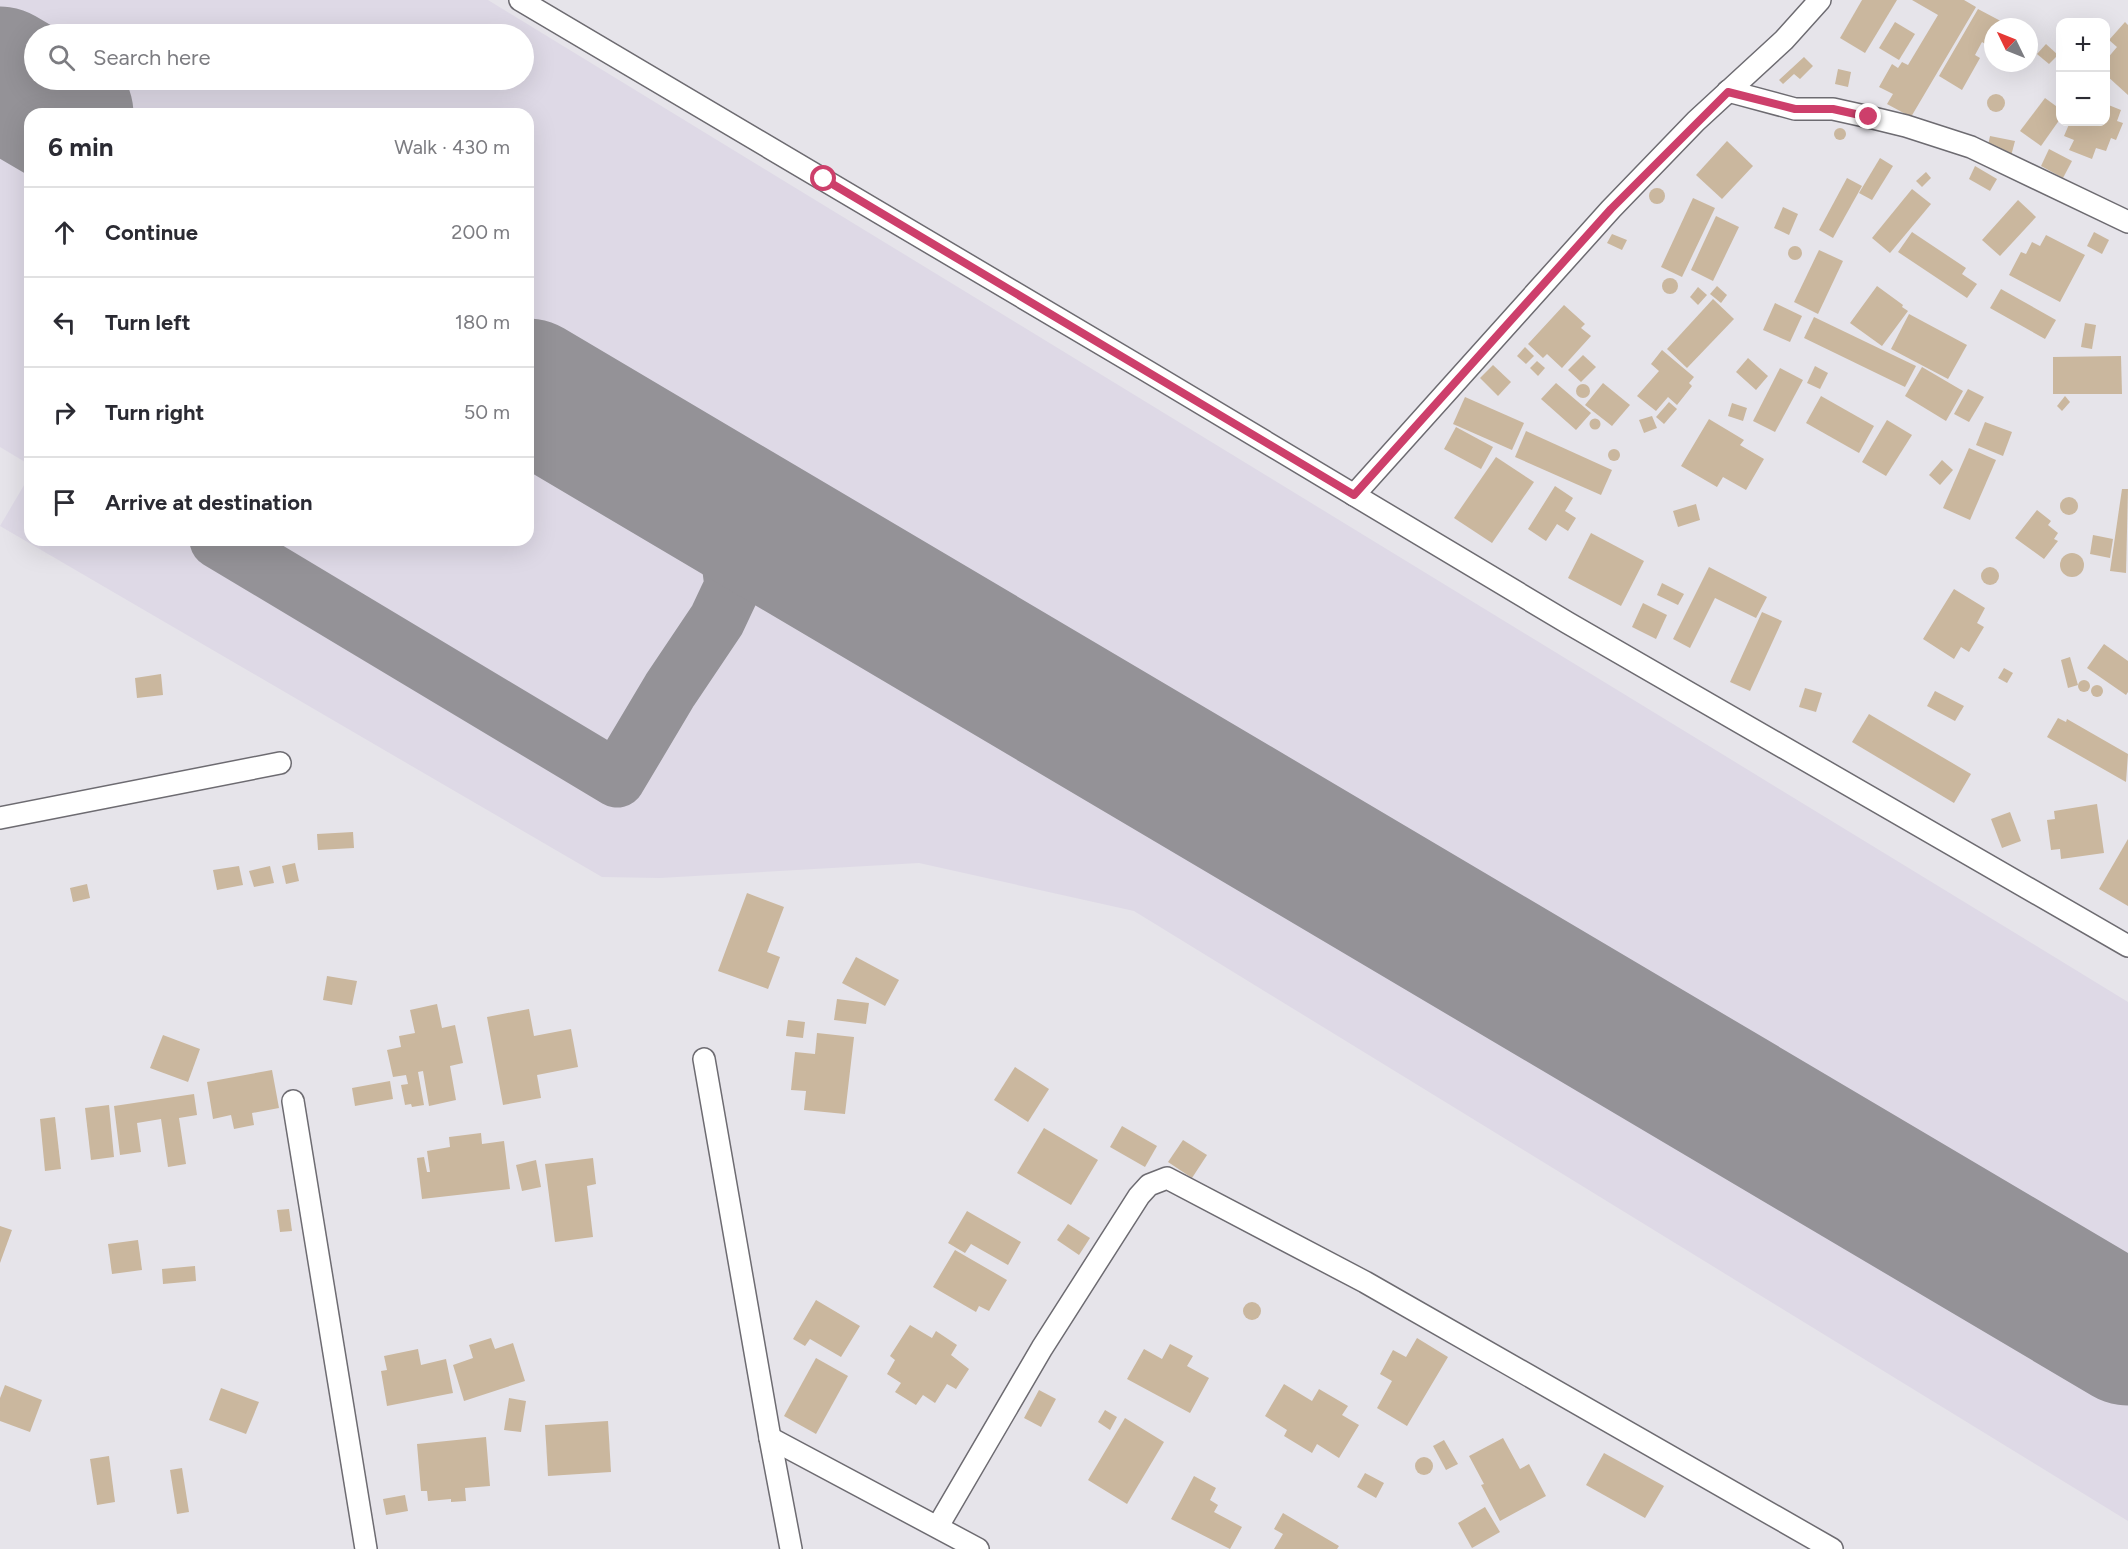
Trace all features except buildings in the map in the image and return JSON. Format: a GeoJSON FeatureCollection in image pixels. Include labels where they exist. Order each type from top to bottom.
{"type":"FeatureCollection","features":[{"type":"Feature","properties":{"kind":"street"},"geometry":{"type":"LineString","coordinates":[[520,0],[1578,629],[2128,946]]}},
{"type":"Feature","properties":{"kind":"street"},"geometry":{"type":"LineString","coordinates":[[1354,495],[1611,209],[1784,39],[1820,0]]}},
{"type":"Feature","properties":{"kind":"street"},"geometry":{"type":"LineString","coordinates":[[1728,92],[1795,109],[1833,109],[1869,117],[1971,147],[2128,222]]}},
{"type":"Feature","properties":{"kind":"street"},"geometry":{"type":"LineString","coordinates":[[0,818],[280,763]]}},
{"type":"Feature","properties":{"kind":"street"},"geometry":{"type":"LineString","coordinates":[[704,1059],[791,1549]]}},
{"type":"Feature","properties":{"kind":"street"},"geometry":{"type":"LineString","coordinates":[[293,1101],[366,1549]]}},
{"type":"Feature","properties":{"kind":"street"},"geometry":{"type":"LineString","coordinates":[[938,1526],[1042,1348],[1139,1196],[1149,1185],[1167,1178],[1365,1282],[1832,1549]]}},
{"type":"Feature","properties":{"kind":"street"},"geometry":{"type":"LineString","coordinates":[[770,1438],[978,1549]]}},
{"type":"Feature","properties":{"kind":"shaded area"},"geometry":{"type":"Polygon","coordinates":[[[0,0],[488,0],[527,24],[24,24],[24,90],[534,90],[534,28],[2128,1002],[2128,1521],[1134,911],[919,863],[660,878],[602,877],[34,546],[534,546],[534,108],[24,108],[24,461],[0,447],[0,0]]]}},
{"type":"Feature","properties":{"kind":"shaded area"},"geometry":{"type":"Polygon","coordinates":[[[24,485],[24,540],[0,526],[24,485]]]}},
{"type":"Feature","properties":{"kind":"taxiway"},"geometry":{"type":"LineString","coordinates":[[228,546],[617,779],[670,690],[717,620],[733,586],[727,539]]}},
{"type":"Feature","properties":{"kind":"runway"},"geometry":{"type":"LineString","coordinates":[[0,77],[53,108]]}},
{"type":"Feature","properties":{"kind":"runway"},"geometry":{"type":"LineString","coordinates":[[534,393],[2128,1335]]}},
{"type":"Feature","properties":{"kind":"route"},"geometry":{"type":"LineString","coordinates":[[824,179],[1354,495],[1611,209],[1728,92],[1795,109],[1833,109],[1869,117]]}}]}
